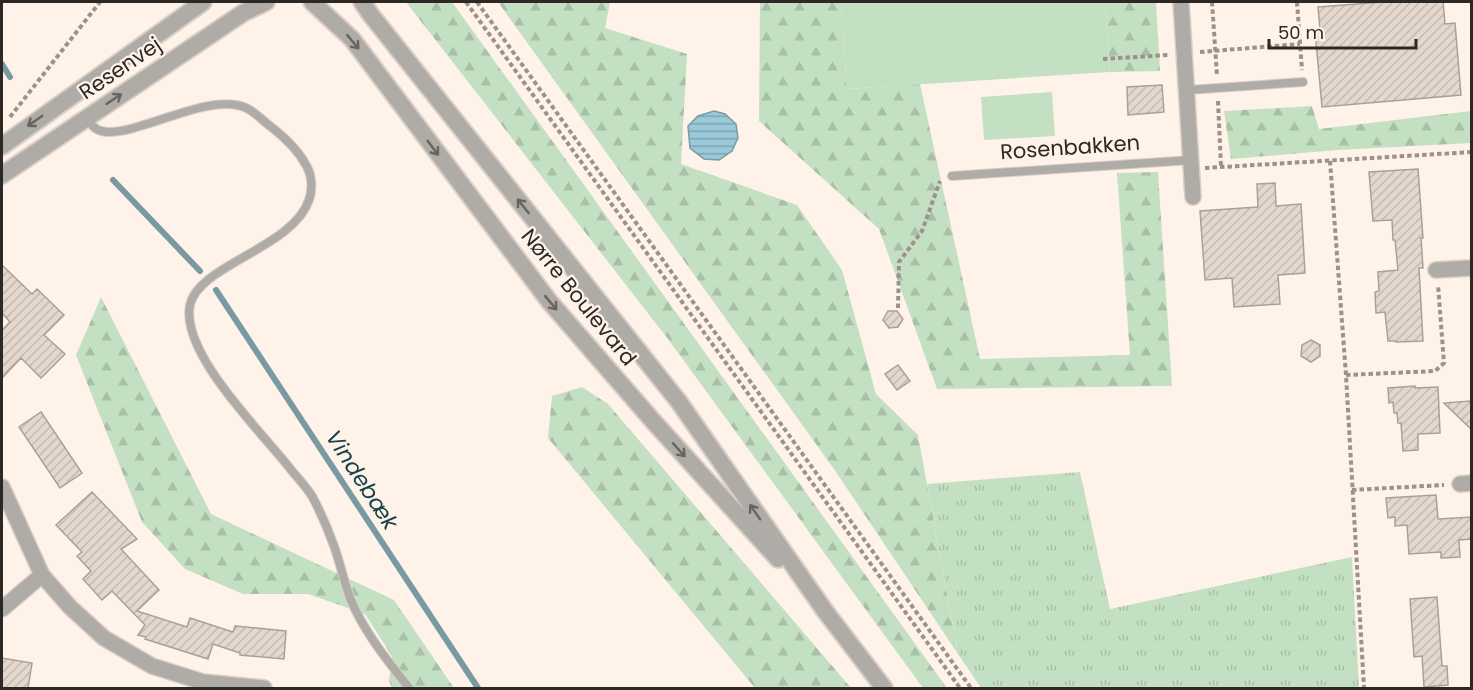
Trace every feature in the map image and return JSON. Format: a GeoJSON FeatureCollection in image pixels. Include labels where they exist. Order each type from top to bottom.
{"type":"FeatureCollection","features":[{"type":"Feature","properties":{"kind":"street","name":"Resenvej"},"geometry":{"type":"LineString","coordinates":[[2,146],[203,2]]}},
{"type":"Feature","properties":{"kind":"street","name":"Resenvej"},"geometry":{"type":"LineString","coordinates":[[2,175],[243,13],[266,2]]}},
{"type":"Feature","properties":{"kind":"street","name":"Nørre Boulevard"},"geometry":{"type":"LineString","coordinates":[[312,2],[352,39],[549,301],[653,421],[825,611]]}},
{"type":"Feature","properties":{"kind":"street","name":"Nørre Boulevard"},"geometry":{"type":"LineString","coordinates":[[362,2],[679,402],[825,611],[884,688]]}},
{"type":"Feature","properties":{"kind":"street"},"geometry":{"type":"LineString","coordinates":[[1181,2],[1193,197]]}},
{"type":"Feature","properties":{"kind":"street"},"geometry":{"type":"LineString","coordinates":[[1436,270],[1472,268]]}},
{"type":"Feature","properties":{"kind":"street"},"geometry":{"type":"LineString","coordinates":[[2,487],[42,575],[104,638],[152,666],[203,682],[264,688]]}},
{"type":"Feature","properties":{"kind":"street"},"geometry":{"type":"LineString","coordinates":[[2,609],[42,575]]}},
{"type":"Feature","properties":{"kind":"lane"},"geometry":{"type":"LineString","coordinates":[[1188,90],[1303,82]]}},
{"type":"Feature","properties":{"kind":"lane"},"geometry":{"type":"LineString","coordinates":[[87,117],[96,129],[109,132],[130,129],[188,110],[221,103],[245,107],[282,135],[307,166],[313,189],[306,209],[291,228],[198,288],[190,305],[192,328],[199,348],[229,398],[285,461],[311,496],[334,546],[351,598],[369,636],[409,688]]}},
{"type":"Feature","properties":{"kind":"lane","name":"Rosenbakken"},"geometry":{"type":"LineString","coordinates":[[952,176],[1192,164]]}},
{"type":"Feature","properties":{"kind":"path"},"geometry":{"type":"LineString","coordinates":[[5,122],[100,2]]}},
{"type":"Feature","properties":{"kind":"path"},"geometry":{"type":"LineString","coordinates":[[466,2],[960,688]]}},
{"type":"Feature","properties":{"kind":"path"},"geometry":{"type":"LineString","coordinates":[[477,2],[971,688]]}},
{"type":"Feature","properties":{"kind":"path"},"geometry":{"type":"LineString","coordinates":[[1297,2],[1303,82]]}},
{"type":"Feature","properties":{"kind":"path"},"geometry":{"type":"LineString","coordinates":[[1215,51],[1300,45]]}},
{"type":"Feature","properties":{"kind":"path"},"geometry":{"type":"LineString","coordinates":[[1104,59],[1185,54]]}},
{"type":"Feature","properties":{"kind":"path"},"geometry":{"type":"LineString","coordinates":[[1192,164],[1330,160],[1472,152]]}},
{"type":"Feature","properties":{"kind":"path"},"geometry":{"type":"LineString","coordinates":[[1330,160],[1346,375],[1364,688]]}},
{"type":"Feature","properties":{"kind":"path"},"geometry":{"type":"LineString","coordinates":[[898,308],[899,262],[922,231],[942,176],[952,176]]}},
{"type":"Feature","properties":{"kind":"path"},"geometry":{"type":"LineString","coordinates":[[1346,375],[1435,371],[1444,363],[1436,270]]}},
{"type":"Feature","properties":{"kind":"path"},"geometry":{"type":"LineString","coordinates":[[1352,490],[1466,484]]}},
{"type":"Feature","properties":{"kind":"green space"},"geometry":{"type":"Polygon","coordinates":[[[406,2],[452,2],[947,688],[923,688],[668,339],[406,2]]]}},
{"type":"Feature","properties":{"kind":"green space"},"geometry":{"type":"Polygon","coordinates":[[[498,2],[610,2],[605,28],[687,54],[681,164],[797,205],[842,270],[876,394],[918,435],[958,654],[836,472],[498,2]]]}},
{"type":"Feature","properties":{"kind":"green space"},"geometry":{"type":"Polygon","coordinates":[[[760,2],[841,2],[847,89],[920,84],[980,359],[1130,355],[1117,173],[1158,172],[1172,386],[937,389],[879,229],[759,121],[760,2]]]}},
{"type":"Feature","properties":{"kind":"green space"},"geometry":{"type":"Polygon","coordinates":[[[841,2],[1105,2],[1110,72],[847,89],[841,2]]]}},
{"type":"Feature","properties":{"kind":"green space"},"geometry":{"type":"Polygon","coordinates":[[[1105,2],[1156,2],[1160,71],[1110,72],[1105,2]]]}},
{"type":"Feature","properties":{"kind":"green space"},"geometry":{"type":"Polygon","coordinates":[[[1052,92],[1055,136],[984,140],[981,97],[1052,92]]]}},
{"type":"Feature","properties":{"kind":"green space"},"geometry":{"type":"Polygon","coordinates":[[[1312,106],[1319,129],[1471,111],[1471,143],[1338,150],[1231,159],[1224,111],[1312,106]]]}},
{"type":"Feature","properties":{"kind":"green space"},"geometry":{"type":"Polygon","coordinates":[[[101,297],[211,514],[394,600],[454,688],[392,688],[389,681],[392,656],[365,614],[308,594],[243,594],[185,569],[142,522],[76,355],[101,297]]]}},
{"type":"Feature","properties":{"kind":"green space"},"geometry":{"type":"Polygon","coordinates":[[[582,387],[608,404],[851,688],[755,688],[548,438],[552,396],[582,387]]]}},
{"type":"Feature","properties":{"kind":"green space"},"geometry":{"type":"Polygon","coordinates":[[[1080,472],[1110,609],[1352,557],[1359,688],[981,688],[958,654],[927,484],[1080,472]]]}},
{"type":"Feature","properties":{"kind":"water"},"geometry":{"type":"Polygon","coordinates":[[[714,111],[725,114],[736,124],[738,138],[732,151],[719,160],[704,159],[690,148],[688,126],[698,116],[714,111]]]}},
{"type":"Feature","properties":{"kind":"building"},"geometry":{"type":"Polygon","coordinates":[[[1384,2],[1443,2],[1445,24],[1455,23],[1461,95],[1322,107],[1315,31],[1320,30],[1318,7],[1384,2]]]}},
{"type":"Feature","properties":{"kind":"building"},"geometry":{"type":"Polygon","coordinates":[[[1162,85],[1164,112],[1128,115],[1127,87],[1162,85]]]}},
{"type":"Feature","properties":{"kind":"building"},"geometry":{"type":"Polygon","coordinates":[[[1418,169],[1423,238],[1421,238],[1423,268],[1419,268],[1423,341],[1388,341],[1385,312],[1376,313],[1375,292],[1379,291],[1378,272],[1398,270],[1395,240],[1393,240],[1392,220],[1373,221],[1369,172],[1418,169]]]}},
{"type":"Feature","properties":{"kind":"building"},"geometry":{"type":"Polygon","coordinates":[[[1275,183],[1276,206],[1301,204],[1305,273],[1278,275],[1280,304],[1234,307],[1232,278],[1205,280],[1200,211],[1258,207],[1257,184],[1275,183]]]}},
{"type":"Feature","properties":{"kind":"building"},"geometry":{"type":"Polygon","coordinates":[[[2,265],[32,294],[37,289],[64,315],[44,335],[65,354],[41,378],[21,358],[2,378],[2,330],[10,322],[2,313],[2,265]]]}},
{"type":"Feature","properties":{"kind":"building"},"geometry":{"type":"Polygon","coordinates":[[[888,311],[897,311],[903,319],[898,327],[889,328],[883,320],[888,311]]]}},
{"type":"Feature","properties":{"kind":"building"},"geometry":{"type":"Polygon","coordinates":[[[1311,340],[1320,345],[1320,356],[1311,362],[1301,356],[1302,345],[1311,340]]]}},
{"type":"Feature","properties":{"kind":"building"},"geometry":{"type":"Polygon","coordinates":[[[898,365],[910,381],[897,390],[885,374],[898,365]]]}},
{"type":"Feature","properties":{"kind":"building"},"geometry":{"type":"Polygon","coordinates":[[[1415,386],[1415,388],[1438,387],[1440,433],[1418,434],[1418,450],[1403,451],[1401,423],[1398,423],[1397,413],[1394,413],[1393,402],[1389,403],[1388,388],[1415,386]]]}},
{"type":"Feature","properties":{"kind":"building"},"geometry":{"type":"Polygon","coordinates":[[[1472,402],[1472,430],[1444,403],[1472,402]]]}},
{"type":"Feature","properties":{"kind":"building"},"geometry":{"type":"Polygon","coordinates":[[[41,412],[82,473],[60,488],[19,427],[41,412]]]}},
{"type":"Feature","properties":{"kind":"building"},"geometry":{"type":"Polygon","coordinates":[[[92,492],[137,539],[121,549],[159,590],[137,611],[187,627],[190,618],[233,632],[235,626],[286,631],[284,659],[240,655],[240,653],[213,644],[208,659],[138,635],[145,625],[112,591],[102,600],[83,579],[91,571],[77,556],[82,552],[56,525],[92,492]]]}},
{"type":"Feature","properties":{"kind":"building"},"geometry":{"type":"Polygon","coordinates":[[[1436,495],[1438,519],[1472,517],[1472,539],[1459,540],[1460,557],[1441,558],[1441,552],[1409,554],[1407,525],[1395,526],[1395,517],[1388,518],[1386,498],[1436,495]]]}},
{"type":"Feature","properties":{"kind":"building"},"geometry":{"type":"Polygon","coordinates":[[[1437,597],[1442,666],[1447,666],[1448,685],[1424,687],[1422,656],[1414,657],[1410,599],[1437,597]]]}},
{"type":"Feature","properties":{"kind":"building"},"geometry":{"type":"Polygon","coordinates":[[[2,658],[32,663],[28,688],[2,688],[2,658]]]}},
{"type":"Feature","properties":{"kind":"waterway","name":"Vindebæk"},"geometry":{"type":"LineString","coordinates":[[2,64],[10,77]]}},
{"type":"Feature","properties":{"kind":"waterway","name":"Vindebæk"},"geometry":{"type":"LineString","coordinates":[[113,180],[200,271]]}},
{"type":"Feature","properties":{"kind":"waterway","name":"Vindebæk"},"geometry":{"type":"LineString","coordinates":[[216,290],[478,688]]}}]}
